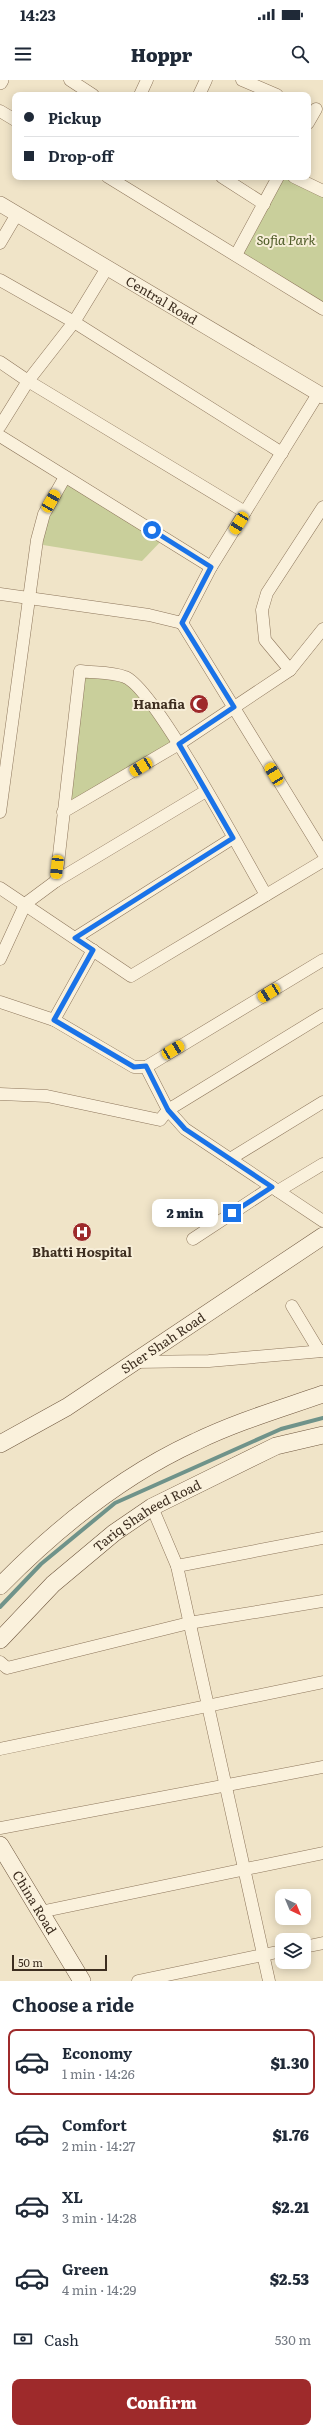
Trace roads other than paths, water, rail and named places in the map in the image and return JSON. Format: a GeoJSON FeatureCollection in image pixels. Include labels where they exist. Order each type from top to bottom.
{"type":"FeatureCollection","features":[{"type":"Feature","properties":{"kind":"main road","name":"Sher Shah Road"},"geometry":{"type":"LineString","coordinates":[[0,1444],[67,1407],[323,1236]]}},
{"type":"Feature","properties":{"kind":"main road"},"geometry":{"type":"LineString","coordinates":[[0,1586],[33,1552],[87,1507],[139,1473],[194,1442],[255,1417],[323,1394]]}},
{"type":"Feature","properties":{"kind":"main road","name":"Tariq Shaheed Road"},"geometry":{"type":"LineString","coordinates":[[0,1640],[53,1584],[114,1534],[152,1507],[276,1446],[323,1435]]}},
{"type":"Feature","properties":{"kind":"main road","name":"China Road"},"geometry":{"type":"LineString","coordinates":[[0,1845],[82,1981]]}},
{"type":"Feature","properties":{"kind":"street"},"geometry":{"type":"LineString","coordinates":[[70,80],[90,91]]}},
{"type":"Feature","properties":{"kind":"street"},"geometry":{"type":"LineString","coordinates":[[141,92],[147,80]]}},
{"type":"Feature","properties":{"kind":"street"},"geometry":{"type":"LineString","coordinates":[[200,92],[206,80]]}},
{"type":"Feature","properties":{"kind":"street"},"geometry":{"type":"LineString","coordinates":[[242,80],[263,88]]}},
{"type":"Feature","properties":{"kind":"street"},"geometry":{"type":"LineString","coordinates":[[311,118],[316,109]]}},
{"type":"Feature","properties":{"kind":"street"},"geometry":{"type":"LineString","coordinates":[[0,111],[12,118]]}},
{"type":"Feature","properties":{"kind":"street"},"geometry":{"type":"LineString","coordinates":[[113,180],[323,309]]}},
{"type":"Feature","properties":{"kind":"street"},"geometry":{"type":"LineString","coordinates":[[227,180],[264,204]]}},
{"type":"Feature","properties":{"kind":"street"},"geometry":{"type":"LineString","coordinates":[[236,255],[276,180]]}},
{"type":"Feature","properties":{"kind":"street"},"geometry":{"type":"LineString","coordinates":[[300,180],[323,191]]}},
{"type":"Feature","properties":{"kind":"street","name":"Central Road"},"geometry":{"type":"LineString","coordinates":[[0,204],[321,395]]}},
{"type":"Feature","properties":{"kind":"street"},"geometry":{"type":"LineString","coordinates":[[0,243],[17,214]]}},
{"type":"Feature","properties":{"kind":"street"},"geometry":{"type":"LineString","coordinates":[[0,426],[28,381],[74,322],[107,268]]}},
{"type":"Feature","properties":{"kind":"street"},"geometry":{"type":"LineString","coordinates":[[0,280],[74,322],[282,453]]}},
{"type":"Feature","properties":{"kind":"street"},"geometry":{"type":"LineString","coordinates":[[0,362],[28,381],[245,512]]}},
{"type":"Feature","properties":{"kind":"street"},"geometry":{"type":"LineString","coordinates":[[182,623],[211,567],[282,453],[321,395]]}},
{"type":"Feature","properties":{"kind":"street"},"geometry":{"type":"LineString","coordinates":[[0,436],[211,567]]}},
{"type":"Feature","properties":{"kind":"street"},"geometry":{"type":"LineString","coordinates":[[0,812],[37,540],[44,514],[65,477]]}},
{"type":"Feature","properties":{"kind":"street"},"geometry":{"type":"LineString","coordinates":[[290,670],[265,640],[262,610],[267,593],[323,507]]}},
{"type":"Feature","properties":{"kind":"street"},"geometry":{"type":"LineString","coordinates":[[0,594],[149,615],[182,623],[323,853]]}},
{"type":"Feature","properties":{"kind":"street"},"geometry":{"type":"LineString","coordinates":[[63,812],[179,744],[290,670],[323,629]]}},
{"type":"Feature","properties":{"kind":"street"},"geometry":{"type":"LineString","coordinates":[[56,881],[80,671],[126,677],[142,688],[179,744],[266,895]]}},
{"type":"Feature","properties":{"kind":"street"},"geometry":{"type":"LineString","coordinates":[[0,959],[24,907],[56,881],[206,791]]}},
{"type":"Feature","properties":{"kind":"street"},"geometry":{"type":"LineString","coordinates":[[75,938],[233,838]]}},
{"type":"Feature","properties":{"kind":"street"},"geometry":{"type":"LineString","coordinates":[[0,888],[24,907],[75,938],[131,976],[323,861]]}},
{"type":"Feature","properties":{"kind":"street"},"geometry":{"type":"LineString","coordinates":[[54,1020],[93,950]]}},
{"type":"Feature","properties":{"kind":"street"},"geometry":{"type":"LineString","coordinates":[[0,1002],[54,1020],[134,1067],[146,1066],[323,960]]}},
{"type":"Feature","properties":{"kind":"street"},"geometry":{"type":"LineString","coordinates":[[0,1094],[47,1096],[160,1120],[168,1110],[323,1015]]}},
{"type":"Feature","properties":{"kind":"street"},"geometry":{"type":"LineString","coordinates":[[146,1066],[168,1110],[185,1129],[323,1221]]}},
{"type":"Feature","properties":{"kind":"street"},"geometry":{"type":"LineString","coordinates":[[230,1159],[323,1102]]}},
{"type":"Feature","properties":{"kind":"street"},"geometry":{"type":"LineString","coordinates":[[193,1239],[275,1189],[323,1164]]}},
{"type":"Feature","properties":{"kind":"street"},"geometry":{"type":"LineString","coordinates":[[134,1362],[209,1361],[321,1351],[292,1306]]}},
{"type":"Feature","properties":{"kind":"street"},"geometry":{"type":"LineString","coordinates":[[152,1507],[177,1566],[269,1981]]}},
{"type":"Feature","properties":{"kind":"street"},"geometry":{"type":"LineString","coordinates":[[177,1566],[323,1538]]}},
{"type":"Feature","properties":{"kind":"street"},"geometry":{"type":"LineString","coordinates":[[0,1662],[7,1668],[189,1623],[323,1601]]}},
{"type":"Feature","properties":{"kind":"street"},"geometry":{"type":"LineString","coordinates":[[0,1749],[323,1682]]}},
{"type":"Feature","properties":{"kind":"street"},"geometry":{"type":"LineString","coordinates":[[0,1828],[323,1767]]}},
{"type":"Feature","properties":{"kind":"street"},"geometry":{"type":"LineString","coordinates":[[40,1912],[245,1868],[323,1853]]}},
{"type":"Feature","properties":{"kind":"street"},"geometry":{"type":"LineString","coordinates":[[311,1946],[323,1943]]}},
{"type":"Feature","properties":{"kind":"street"},"geometry":{"type":"LineString","coordinates":[[138,1981],[275,1952]]}},
{"type":"Feature","properties":{"kind":"waterway"},"geometry":{"type":"LineString","coordinates":[[0,1607],[41,1564],[115,1503],[281,1429],[323,1418]]}},
{"type":"Feature","properties":{"kind":"place","name":"Hanafia"},"geometry":{"type":"Point","coordinates":[199,704]}},
{"type":"Feature","properties":{"kind":"place","name":"Bhatti Hospital"},"geometry":{"type":"Point","coordinates":[82,1232]}},
{"type":"Feature","properties":{"kind":"park label","name":"Sofia Park"},"geometry":{"type":"Point","coordinates":[286,240]}}]}
